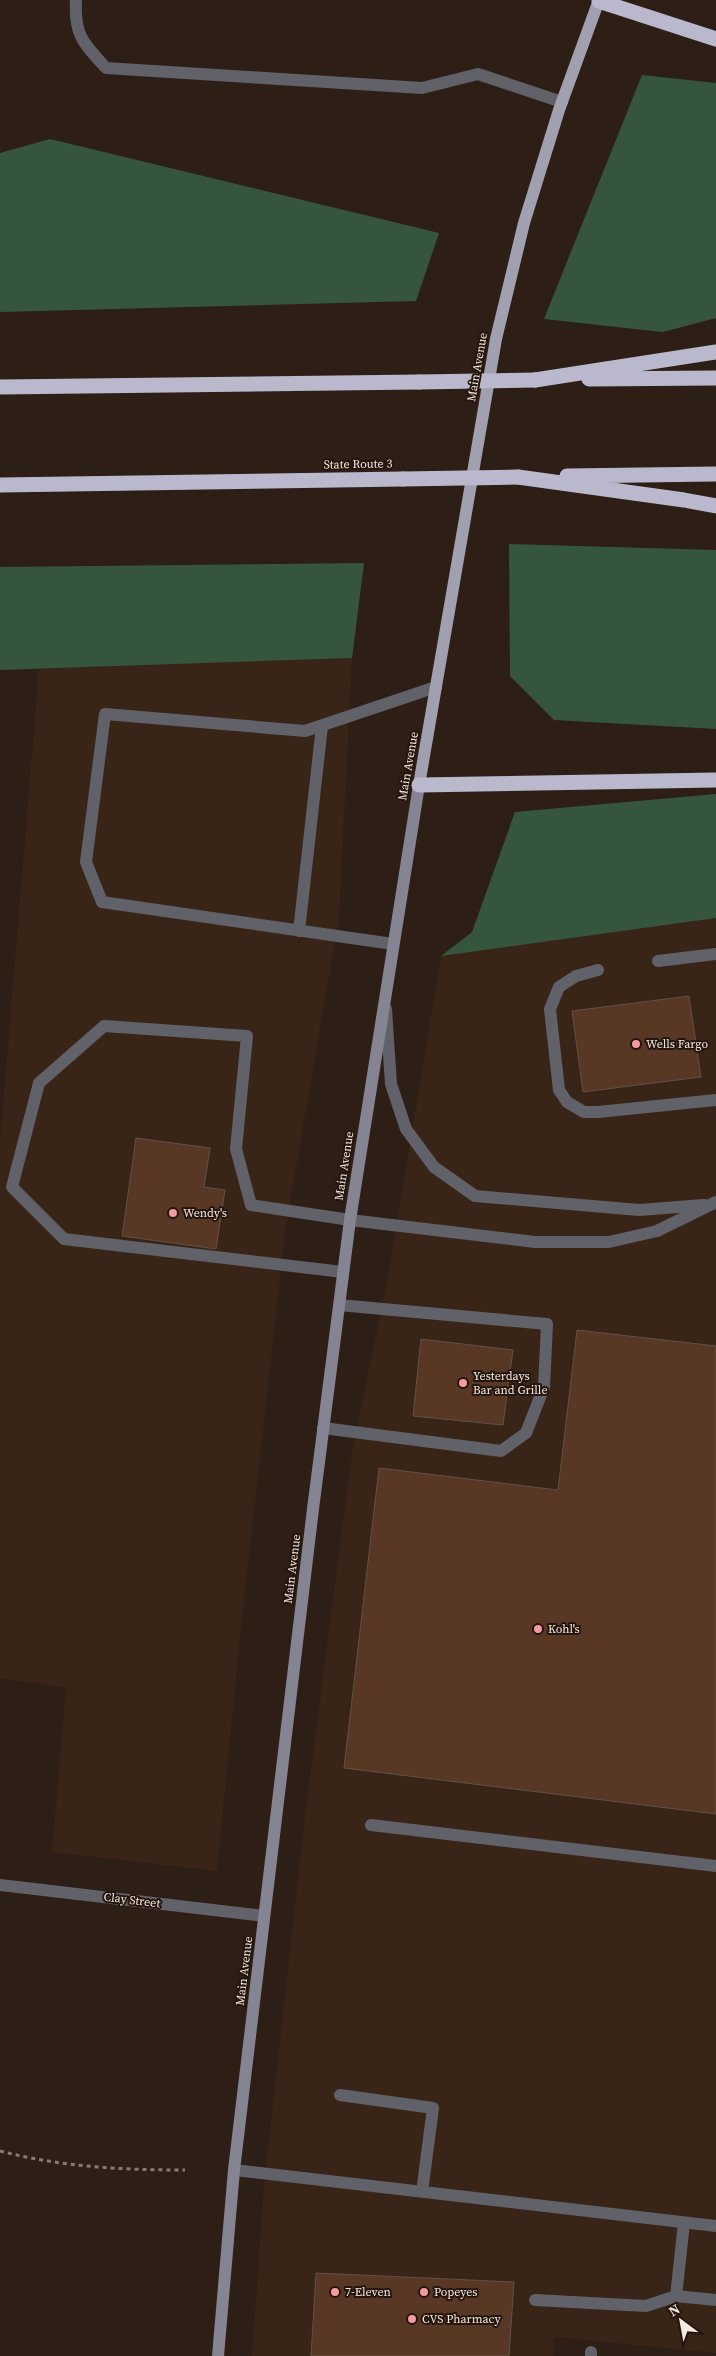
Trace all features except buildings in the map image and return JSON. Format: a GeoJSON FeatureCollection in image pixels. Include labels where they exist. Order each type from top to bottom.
{"type":"FeatureCollection","features":[{"type":"Feature","properties":{"kind":"highway"},"geometry":{"type":"LineString","coordinates":[[599,0],[716,39]]}},
{"type":"Feature","properties":{"kind":"highway"},"geometry":{"type":"LineString","coordinates":[[535,380],[716,352]]}},
{"type":"Feature","properties":{"kind":"highway"},"geometry":{"type":"LineString","coordinates":[[0,386],[716,378]]}},
{"type":"Feature","properties":{"kind":"highway","name":"State Route 3"},"geometry":{"type":"LineString","coordinates":[[0,485],[716,474]]}},
{"type":"Feature","properties":{"kind":"highway"},"geometry":{"type":"LineString","coordinates":[[518,477],[716,506]]}},
{"type":"Feature","properties":{"kind":"highway"},"geometry":{"type":"LineString","coordinates":[[419,785],[716,780]]}},
{"type":"Feature","properties":{"kind":"main road","name":"Main Avenue"},"geometry":{"type":"LineString","coordinates":[[419,785],[496,339],[524,223],[562,102],[599,0]]}},
{"type":"Feature","properties":{"kind":"street"},"geometry":{"type":"LineString","coordinates":[[76,0],[75,22],[85,45],[106,68],[422,88],[478,74],[562,102]]}},
{"type":"Feature","properties":{"kind":"street"},"geometry":{"type":"LineString","coordinates":[[394,944],[102,902],[86,862],[105,714],[305,732],[436,687]]}},
{"type":"Feature","properties":{"kind":"street"},"geometry":{"type":"LineString","coordinates":[[299,931],[322,726]]}},
{"type":"Feature","properties":{"kind":"street","name":"Main Avenue"},"geometry":{"type":"LineString","coordinates":[[218,2356],[234,2170],[343,1272],[419,785]]}},
{"type":"Feature","properties":{"kind":"street"},"geometry":{"type":"LineString","coordinates":[[658,960],[716,954]]}},
{"type":"Feature","properties":{"kind":"street"},"geometry":{"type":"LineString","coordinates":[[598,970],[576,976],[559,987],[550,1009],[559,1090],[567,1102],[584,1112],[598,1112],[716,1100]]}},
{"type":"Feature","properties":{"kind":"street"},"geometry":{"type":"LineString","coordinates":[[386,992],[391,1084],[406,1129],[434,1167],[475,1196],[639,1210],[714,1204]]}},
{"type":"Feature","properties":{"kind":"street"},"geometry":{"type":"LineString","coordinates":[[343,1272],[64,1239],[12,1187],[39,1083],[104,1026],[247,1036],[236,1150],[251,1205],[350,1220],[534,1242],[609,1242],[657,1231],[714,1204]]}},
{"type":"Feature","properties":{"kind":"street"},"geometry":{"type":"LineString","coordinates":[[324,1428],[501,1451],[526,1433],[544,1387],[548,1324],[339,1305]]}},
{"type":"Feature","properties":{"kind":"street"},"geometry":{"type":"LineString","coordinates":[[371,1825],[716,1866]]}},
{"type":"Feature","properties":{"kind":"street","name":"Clay Street"},"geometry":{"type":"LineString","coordinates":[[0,1885],[264,1916]]}},
{"type":"Feature","properties":{"kind":"street"},"geometry":{"type":"LineString","coordinates":[[340,2095],[433,2108],[422,2192]]}},
{"type":"Feature","properties":{"kind":"street"},"geometry":{"type":"LineString","coordinates":[[234,2170],[716,2226]]}},
{"type":"Feature","properties":{"kind":"street"},"geometry":{"type":"LineString","coordinates":[[676,2296],[684,2223]]}},
{"type":"Feature","properties":{"kind":"street"},"geometry":{"type":"LineString","coordinates":[[534,2300],[646,2306],[676,2296],[716,2300]]}},
{"type":"Feature","properties":{"kind":"path"},"geometry":{"type":"LineString","coordinates":[[0,2151],[41,2162],[99,2168],[185,2170]]}},
{"type":"Feature","properties":{"kind":"shaded area"},"geometry":{"type":"Polygon","coordinates":[[[352,658],[339,918],[285,1232],[241,1628],[217,1871],[52,1852],[66,1688],[0,1678],[0,1142],[39,669],[352,658]]]}},
{"type":"Feature","properties":{"kind":"shaded area"},"geometry":{"type":"Polygon","coordinates":[[[716,918],[716,2353],[555,2337],[553,2356],[252,2356],[264,2185],[306,1808],[352,1453],[389,1271],[441,956],[716,918]]]}},
{"type":"Feature","properties":{"kind":"green space"},"geometry":{"type":"Polygon","coordinates":[[[642,75],[716,83],[716,318],[663,332],[544,319],[642,75]]]}},
{"type":"Feature","properties":{"kind":"green space"},"geometry":{"type":"Polygon","coordinates":[[[50,139],[439,233],[416,301],[0,312],[0,153],[50,139]]]}},
{"type":"Feature","properties":{"kind":"green space"},"geometry":{"type":"Polygon","coordinates":[[[509,544],[716,550],[716,729],[554,720],[510,676],[509,544]]]}},
{"type":"Feature","properties":{"kind":"green space"},"geometry":{"type":"Polygon","coordinates":[[[364,563],[352,658],[0,670],[0,567],[364,563]]]}},
{"type":"Feature","properties":{"kind":"green space"},"geometry":{"type":"Polygon","coordinates":[[[716,794],[716,918],[441,956],[472,932],[515,812],[716,794]]]}},
{"type":"Feature","properties":{"kind":"place","name":"Wells Fargo"},"geometry":{"type":"Point","coordinates":[636,1044]}},
{"type":"Feature","properties":{"kind":"place","name":"Wendy's"},"geometry":{"type":"Point","coordinates":[173,1213]}},
{"type":"Feature","properties":{"kind":"place","name":"Yesterdays Bar and Grille"},"geometry":{"type":"Point","coordinates":[463,1383]}},
{"type":"Feature","properties":{"kind":"place","name":"Kohl's"},"geometry":{"type":"Point","coordinates":[538,1629]}},
{"type":"Feature","properties":{"kind":"place","name":"7-Eleven"},"geometry":{"type":"Point","coordinates":[335,2292]}},
{"type":"Feature","properties":{"kind":"place","name":"Popeyes"},"geometry":{"type":"Point","coordinates":[424,2292]}},
{"type":"Feature","properties":{"kind":"place","name":"CVS Pharmacy"},"geometry":{"type":"Point","coordinates":[412,2319]}}]}
